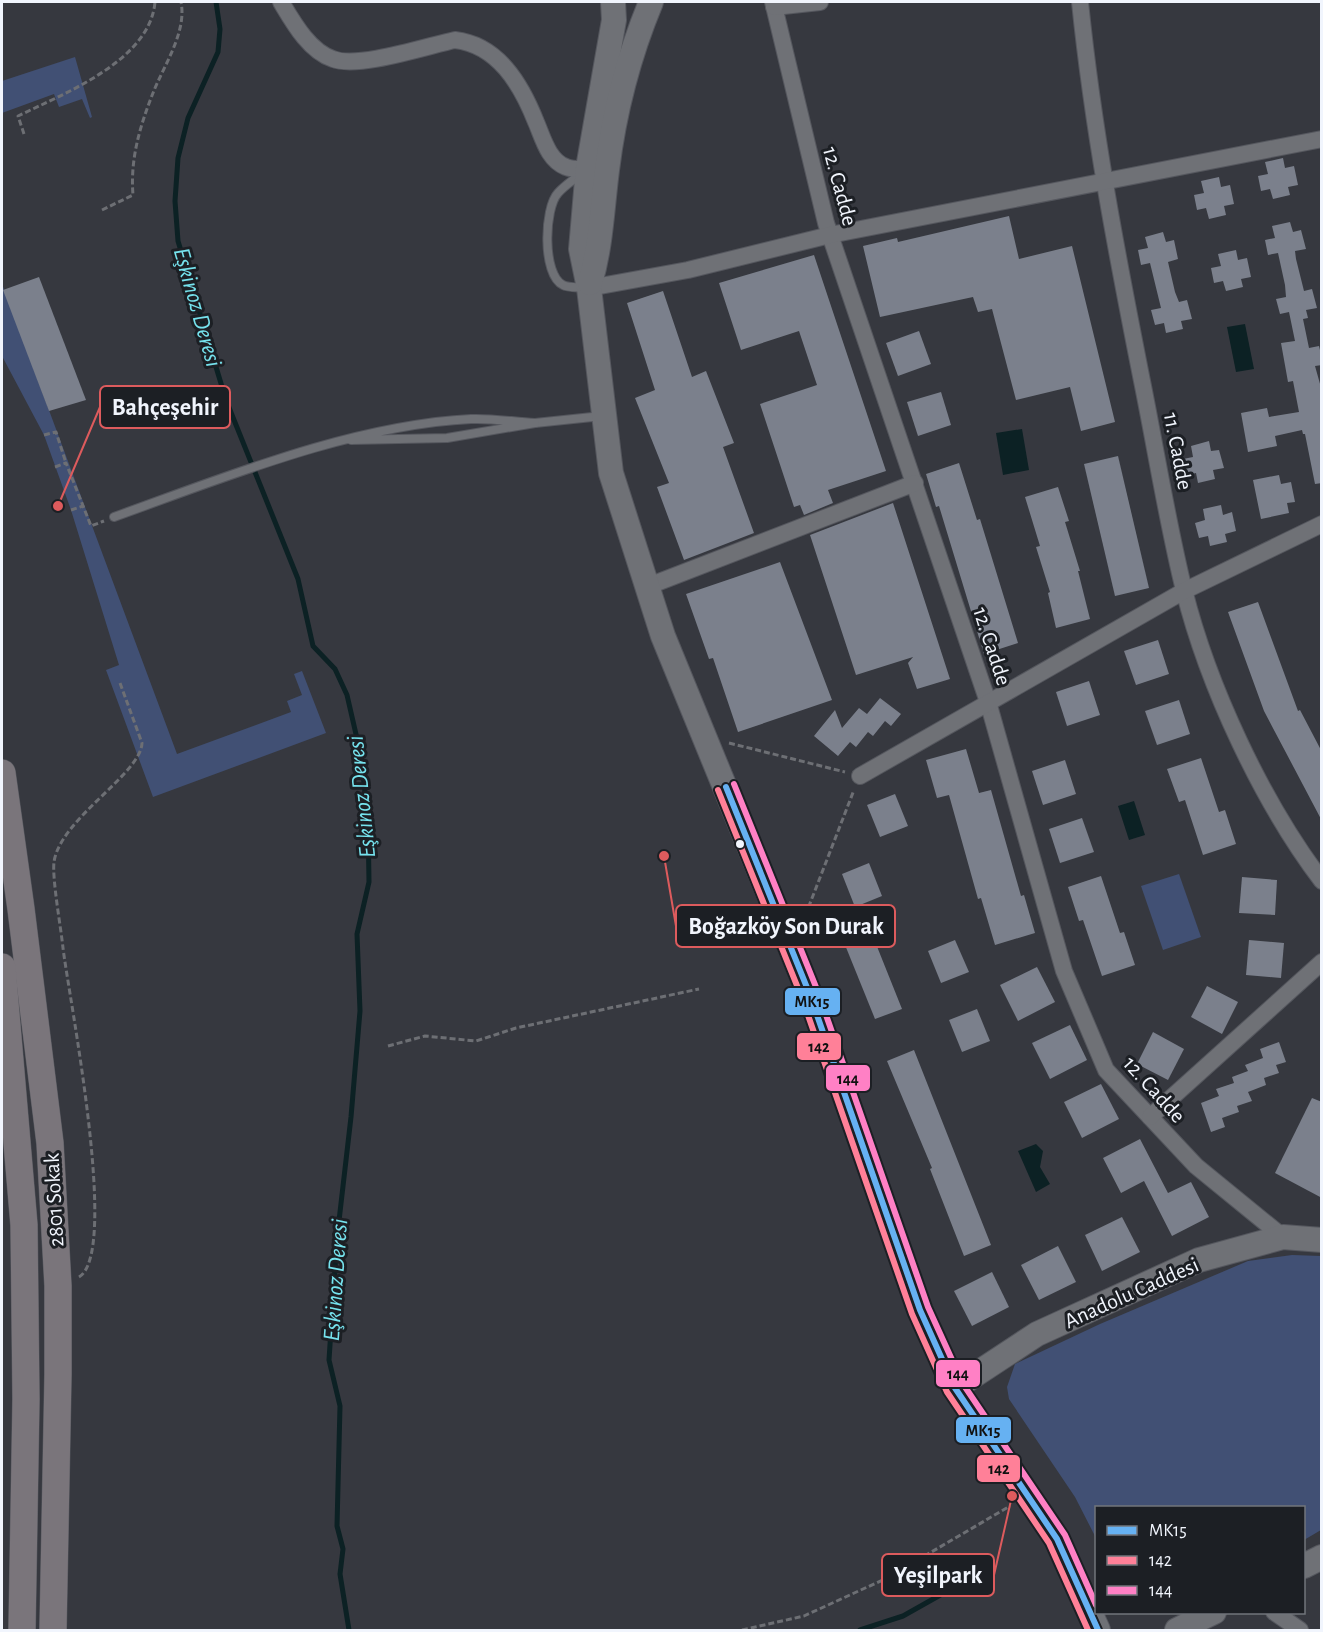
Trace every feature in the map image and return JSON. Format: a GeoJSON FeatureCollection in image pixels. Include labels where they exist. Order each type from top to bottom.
{"type":"FeatureCollection","features":[{"type":"Feature","properties":{"kind":"main road","name":"2801 Sokak"},"geometry":{"type":"LineString","coordinates":[[2,773],[5,868],[50,1143],[58,1286],[53,1630]]}},
{"type":"Feature","properties":{"kind":"main road","name":"2801 Sokak"},"geometry":{"type":"LineString","coordinates":[[2,967],[24,1225],[26,1399],[22,1630]]}},
{"type":"Feature","properties":{"kind":"main road"},"geometry":{"type":"LineString","coordinates":[[2,1079],[16,1121]]}},
{"type":"Feature","properties":{"kind":"street"},"geometry":{"type":"LineString","coordinates":[[280,2],[295,25],[317,49],[332,59],[352,63],[455,40],[472,42],[487,49],[521,88],[547,148],[555,159],[568,168],[597,169]]}},
{"type":"Feature","properties":{"kind":"street"},"geometry":{"type":"LineString","coordinates":[[613,2],[615,20],[597,169],[600,252],[589,288],[602,416],[611,472],[663,636],[792,950],[920,1310],[955,1388],[1057,1539],[1098,1630]]}},
{"type":"Feature","properties":{"kind":"street"},"geometry":{"type":"LineString","coordinates":[[597,169],[618,109],[637,36],[651,2]]}},
{"type":"Feature","properties":{"kind":"street"},"geometry":{"type":"LineString","coordinates":[[773,4],[820,2]]}},
{"type":"Feature","properties":{"kind":"street","name":"11. Cadde"},"geometry":{"type":"LineString","coordinates":[[1080,2],[1088,79],[1103,180],[1184,591],[1207,664],[1247,757],[1297,848],[1322,881]]}},
{"type":"Feature","properties":{"kind":"street","name":"12. Cadde"},"geometry":{"type":"LineString","coordinates":[[773,4],[830,235],[988,702],[1064,970],[1106,1070],[1196,1166],[1282,1237]]}},
{"type":"Feature","properties":{"kind":"street"},"geometry":{"type":"LineString","coordinates":[[589,288],[688,270],[830,235],[1322,139]]}},
{"type":"Feature","properties":{"kind":"street"},"geometry":{"type":"LineString","coordinates":[[646,587],[915,483]]}},
{"type":"Feature","properties":{"kind":"street"},"geometry":{"type":"LineString","coordinates":[[860,776],[1184,591],[1322,524]]}},
{"type":"Feature","properties":{"kind":"street"},"geometry":{"type":"LineString","coordinates":[[1150,1117],[1322,962]]}},
{"type":"Feature","properties":{"kind":"street","name":"Anadolu Caddesi"},"geometry":{"type":"LineString","coordinates":[[955,1388],[1037,1334],[1199,1260],[1282,1237],[1322,1240]]}},
{"type":"Feature","properties":{"kind":"street"},"geometry":{"type":"LineString","coordinates":[[1305,1566],[1322,1557]]}},
{"type":"Feature","properties":{"kind":"street"},"geometry":{"type":"LineString","coordinates":[[1177,1630],[1210,1614]]}},
{"type":"Feature","properties":{"kind":"street"},"geometry":{"type":"LineString","coordinates":[[1277,1614],[1300,1630]]}},
{"type":"Feature","properties":{"kind":"lane"},"geometry":{"type":"LineString","coordinates":[[589,288],[563,285],[553,276],[549,261],[548,237],[552,204],[557,194],[597,169]]}},
{"type":"Feature","properties":{"kind":"lane"},"geometry":{"type":"LineString","coordinates":[[351,440],[447,438],[535,423],[602,416]]}},
{"type":"Feature","properties":{"kind":"lane"},"geometry":{"type":"LineString","coordinates":[[114,517],[235,473],[401,427],[474,419],[535,423]]}},
{"type":"Feature","properties":{"kind":"path"},"geometry":{"type":"LineString","coordinates":[[24,134],[18,116],[92,80],[123,55],[143,35],[154,12],[155,2]]}},
{"type":"Feature","properties":{"kind":"path"},"geometry":{"type":"LineString","coordinates":[[102,210],[132,195],[135,146],[153,92],[175,41],[183,12],[181,2]]}},
{"type":"Feature","properties":{"kind":"path"},"geometry":{"type":"LineString","coordinates":[[44,435],[56,432],[91,526],[114,517]]}},
{"type":"Feature","properties":{"kind":"path"},"geometry":{"type":"LineString","coordinates":[[55,467],[66,463]]}},
{"type":"Feature","properties":{"kind":"path"},"geometry":{"type":"LineString","coordinates":[[71,510],[83,506]]}},
{"type":"Feature","properties":{"kind":"path"},"geometry":{"type":"LineString","coordinates":[[70,1276],[80,1277],[89,1266],[96,1226],[87,1102],[63,948],[54,861],[65,839],[93,803],[130,766],[142,750],[142,743],[120,683]]}},
{"type":"Feature","properties":{"kind":"path"},"geometry":{"type":"LineString","coordinates":[[704,736],[860,776],[792,950]]}},
{"type":"Feature","properties":{"kind":"path"},"geometry":{"type":"LineString","coordinates":[[388,1046],[425,1036],[476,1041],[516,1028],[699,989]]}},
{"type":"Feature","properties":{"kind":"path"},"geometry":{"type":"LineString","coordinates":[[742,1630],[804,1616],[887,1578],[1027,1497]]}},
{"type":"Feature","properties":{"kind":"shaded area"},"geometry":{"type":"Polygon","coordinates":[[[75,57],[92,117],[90,118],[82,99],[59,107],[54,94],[2,113],[2,81],[75,57]]]}},
{"type":"Feature","properties":{"kind":"shaded area"},"geometry":{"type":"Polygon","coordinates":[[[2,284],[177,754],[291,712],[287,701],[302,695],[294,674],[302,671],[326,733],[153,797],[106,670],[119,665],[71,510],[44,435],[2,356],[2,284]]]}},
{"type":"Feature","properties":{"kind":"shaded area"},"geometry":{"type":"Polygon","coordinates":[[[1245,324],[1254,369],[1236,372],[1227,327],[1245,324]]]}},
{"type":"Feature","properties":{"kind":"shaded area"},"geometry":{"type":"Polygon","coordinates":[[[1022,429],[1029,470],[1003,475],[996,433],[1022,429]]]}},
{"type":"Feature","properties":{"kind":"shaded area"},"geometry":{"type":"Polygon","coordinates":[[[1134,801],[1145,835],[1129,840],[1118,806],[1134,801]]]}},
{"type":"Feature","properties":{"kind":"shaded area"},"geometry":{"type":"Polygon","coordinates":[[[1179,874],[1201,937],[1163,950],[1141,886],[1179,874]]]}},
{"type":"Feature","properties":{"kind":"shaded area"},"geometry":{"type":"Polygon","coordinates":[[[1036,1144],[1043,1151],[1040,1167],[1050,1184],[1036,1192],[1018,1151],[1036,1144]]]}},
{"type":"Feature","properties":{"kind":"shaded area"},"geometry":{"type":"Polygon","coordinates":[[[1292,1255],[1321,1256],[1321,1530],[1305,1539],[1305,1506],[1095,1506],[1095,1536],[1075,1497],[1009,1399],[1007,1387],[1015,1364],[1100,1324],[1248,1261],[1292,1255]]]}},
{"type":"Feature","properties":{"kind":"building"},"geometry":{"type":"Polygon","coordinates":[[[1283,158],[1285,168],[1294,166],[1298,185],[1288,187],[1290,195],[1273,199],[1270,189],[1261,191],[1258,176],[1268,174],[1265,162],[1283,158]]]}},
{"type":"Feature","properties":{"kind":"building"},"geometry":{"type":"Polygon","coordinates":[[[1219,177],[1221,187],[1230,185],[1234,204],[1224,206],[1226,215],[1209,219],[1206,208],[1197,210],[1194,195],[1204,193],[1201,181],[1219,177]]]}},
{"type":"Feature","properties":{"kind":"building"},"geometry":{"type":"Polygon","coordinates":[[[1009,216],[1019,259],[1072,246],[1115,422],[1081,431],[1070,387],[1016,400],[992,309],[978,312],[973,297],[880,317],[863,246],[897,238],[898,242],[1009,216]]]}},
{"type":"Feature","properties":{"kind":"building"},"geometry":{"type":"Polygon","coordinates":[[[1290,222],[1293,232],[1301,230],[1306,249],[1295,251],[1296,259],[1304,291],[1312,289],[1317,308],[1306,310],[1308,318],[1303,319],[1309,348],[1319,346],[1322,358],[1322,365],[1315,366],[1322,391],[1322,483],[1315,484],[1305,434],[1302,430],[1275,436],[1277,446],[1248,452],[1241,413],[1267,408],[1269,417],[1299,412],[1293,381],[1288,382],[1281,343],[1295,341],[1289,312],[1280,314],[1276,299],[1286,297],[1285,285],[1278,253],[1268,255],[1265,240],[1275,238],[1272,226],[1290,222]]]}},
{"type":"Feature","properties":{"kind":"building"},"geometry":{"type":"Polygon","coordinates":[[[1163,232],[1166,242],[1174,240],[1178,259],[1168,262],[1179,302],[1187,300],[1192,319],[1181,321],[1183,329],[1166,333],[1164,323],[1155,325],[1151,310],[1161,308],[1150,263],[1141,265],[1138,250],[1148,248],[1145,237],[1163,232]]]}},
{"type":"Feature","properties":{"kind":"building"},"geometry":{"type":"Polygon","coordinates":[[[1236,250],[1238,260],[1247,258],[1251,277],[1241,279],[1243,287],[1226,291],[1223,281],[1214,283],[1211,268],[1221,266],[1218,254],[1236,250]]]}},
{"type":"Feature","properties":{"kind":"building"},"geometry":{"type":"Polygon","coordinates":[[[814,255],[886,471],[828,490],[833,503],[804,515],[800,505],[794,507],[760,404],[817,385],[799,331],[741,350],[719,283],[814,255]]]}},
{"type":"Feature","properties":{"kind":"building"},"geometry":{"type":"Polygon","coordinates":[[[39,277],[86,400],[49,411],[3,290],[39,277]]]}},
{"type":"Feature","properties":{"kind":"building"},"geometry":{"type":"Polygon","coordinates":[[[663,291],[692,377],[706,371],[734,443],[723,447],[754,533],[684,560],[657,487],[669,483],[635,398],[655,390],[627,303],[663,291]]]}},
{"type":"Feature","properties":{"kind":"building"},"geometry":{"type":"Polygon","coordinates":[[[919,331],[931,364],[898,376],[886,343],[919,331]]]}},
{"type":"Feature","properties":{"kind":"building"},"geometry":{"type":"Polygon","coordinates":[[[941,392],[951,425],[918,436],[907,402],[941,392]]]}},
{"type":"Feature","properties":{"kind":"building"},"geometry":{"type":"Polygon","coordinates":[[[1209,441],[1211,451],[1219,450],[1224,468],[1213,470],[1215,479],[1198,483],[1196,473],[1187,475],[1183,459],[1193,457],[1191,446],[1209,441]]]}},
{"type":"Feature","properties":{"kind":"building"},"geometry":{"type":"Polygon","coordinates":[[[1118,456],[1149,588],[1115,596],[1084,464],[1118,456]]]}},
{"type":"Feature","properties":{"kind":"building"},"geometry":{"type":"Polygon","coordinates":[[[959,463],[977,520],[980,519],[1018,643],[984,654],[939,506],[936,507],[926,474],[959,463]]]}},
{"type":"Feature","properties":{"kind":"building"},"geometry":{"type":"Polygon","coordinates":[[[1279,475],[1281,484],[1291,482],[1295,502],[1287,503],[1289,513],[1261,519],[1253,480],[1279,475]]]}},
{"type":"Feature","properties":{"kind":"building"},"geometry":{"type":"Polygon","coordinates":[[[1058,487],[1069,521],[1065,522],[1080,571],[1078,571],[1090,619],[1056,628],[1048,593],[1050,592],[1036,547],[1040,546],[1025,497],[1058,487]]]}},
{"type":"Feature","properties":{"kind":"building"},"geometry":{"type":"Polygon","coordinates":[[[893,503],[950,679],[917,689],[908,663],[913,657],[856,675],[810,535],[893,503]]]}},
{"type":"Feature","properties":{"kind":"building"},"geometry":{"type":"Polygon","coordinates":[[[1221,505],[1223,515],[1232,512],[1236,531],[1225,534],[1227,542],[1210,546],[1208,536],[1199,538],[1195,523],[1205,520],[1203,509],[1221,505]]]}},
{"type":"Feature","properties":{"kind":"building"},"geometry":{"type":"Polygon","coordinates":[[[780,562],[832,700],[738,732],[713,658],[709,659],[686,594],[780,562]]]}},
{"type":"Feature","properties":{"kind":"building"},"geometry":{"type":"Polygon","coordinates":[[[1258,602],[1298,711],[1300,710],[1322,752],[1322,821],[1264,711],[1228,612],[1258,602]]]}},
{"type":"Feature","properties":{"kind":"building"},"geometry":{"type":"Polygon","coordinates":[[[1158,640],[1169,674],[1136,685],[1124,651],[1158,640]]]}},
{"type":"Feature","properties":{"kind":"building"},"geometry":{"type":"Polygon","coordinates":[[[1089,681],[1100,715],[1067,726],[1056,692],[1089,681]]]}},
{"type":"Feature","properties":{"kind":"building"},"geometry":{"type":"Polygon","coordinates":[[[880,698],[901,714],[891,726],[885,721],[873,736],[868,732],[856,747],[850,742],[838,756],[814,736],[835,710],[842,728],[859,708],[867,714],[880,698]]]}},
{"type":"Feature","properties":{"kind":"building"},"geometry":{"type":"Polygon","coordinates":[[[1179,700],[1190,734],[1157,745],[1145,711],[1179,700]]]}},
{"type":"Feature","properties":{"kind":"building"},"geometry":{"type":"Polygon","coordinates":[[[966,749],[979,793],[991,790],[1021,896],[1024,895],[1035,933],[995,945],[981,898],[978,899],[949,795],[937,798],[926,760],[966,749]]]}},
{"type":"Feature","properties":{"kind":"building"},"geometry":{"type":"Polygon","coordinates":[[[1201,758],[1219,812],[1225,810],[1236,844],[1203,855],[1185,800],[1179,802],[1167,769],[1201,758]]]}},
{"type":"Feature","properties":{"kind":"building"},"geometry":{"type":"Polygon","coordinates":[[[1065,760],[1076,794],[1043,805],[1032,771],[1065,760]]]}},
{"type":"Feature","properties":{"kind":"building"},"geometry":{"type":"Polygon","coordinates":[[[895,794],[908,826],[880,837],[867,805],[895,794]]]}},
{"type":"Feature","properties":{"kind":"building"},"geometry":{"type":"Polygon","coordinates":[[[1082,818],[1094,852],[1060,863],[1049,829],[1082,818]]]}},
{"type":"Feature","properties":{"kind":"building"},"geometry":{"type":"Polygon","coordinates":[[[869,863],[882,896],[855,907],[842,874],[869,863]]]}},
{"type":"Feature","properties":{"kind":"building"},"geometry":{"type":"Polygon","coordinates":[[[1101,876],[1120,933],[1124,932],[1135,965],[1102,976],[1083,920],[1079,921],[1068,887],[1101,876]]]}},
{"type":"Feature","properties":{"kind":"building"},"geometry":{"type":"Polygon","coordinates":[[[1242,877],[1277,880],[1275,915],[1239,913],[1242,877]]]}},
{"type":"Feature","properties":{"kind":"building"},"geometry":{"type":"Polygon","coordinates":[[[868,924],[902,1009],[875,1019],[841,935],[868,924]]]}},
{"type":"Feature","properties":{"kind":"building"},"geometry":{"type":"Polygon","coordinates":[[[955,940],[969,972],[941,983],[928,951],[955,940]]]}},
{"type":"Feature","properties":{"kind":"building"},"geometry":{"type":"Polygon","coordinates":[[[1249,940],[1284,943],[1281,978],[1246,975],[1249,940]]]}},
{"type":"Feature","properties":{"kind":"building"},"geometry":{"type":"Polygon","coordinates":[[[1037,967],[1055,1002],[1018,1021],[1000,985],[1037,967]]]}},
{"type":"Feature","properties":{"kind":"building"},"geometry":{"type":"Polygon","coordinates":[[[1207,986],[1238,1002],[1222,1034],[1191,1017],[1207,986]]]}},
{"type":"Feature","properties":{"kind":"building"},"geometry":{"type":"Polygon","coordinates":[[[977,1009],[990,1041],[962,1052],[949,1020],[977,1009]]]}},
{"type":"Feature","properties":{"kind":"building"},"geometry":{"type":"Polygon","coordinates":[[[1070,1025],[1087,1060],[1050,1079],[1032,1043],[1070,1025]]]}},
{"type":"Feature","properties":{"kind":"building"},"geometry":{"type":"Polygon","coordinates":[[[1153,1032],[1184,1049],[1168,1080],[1137,1064],[1153,1032]]]}},
{"type":"Feature","properties":{"kind":"building"},"geometry":{"type":"Polygon","coordinates":[[[1279,1042],[1286,1062],[1276,1065],[1279,1073],[1264,1078],[1266,1085],[1248,1092],[1252,1101],[1237,1106],[1239,1112],[1222,1118],[1225,1127],[1211,1132],[1201,1103],[1219,1096],[1216,1089],[1234,1083],[1232,1077],[1248,1071],[1245,1065],[1263,1058],[1260,1049],[1279,1042]]]}},
{"type":"Feature","properties":{"kind":"building"},"geometry":{"type":"Polygon","coordinates":[[[914,1050],[991,1245],[964,1256],[930,1169],[932,1168],[887,1061],[914,1050]]]}},
{"type":"Feature","properties":{"kind":"building"},"geometry":{"type":"Polygon","coordinates":[[[1101,1084],[1119,1119],[1082,1138],[1064,1102],[1101,1084]]]}},
{"type":"Feature","properties":{"kind":"building"},"geometry":{"type":"Polygon","coordinates":[[[1312,1098],[1322,1102],[1322,1198],[1275,1173],[1312,1098]]]}},
{"type":"Feature","properties":{"kind":"building"},"geometry":{"type":"Polygon","coordinates":[[[1140,1139],[1168,1193],[1191,1182],[1209,1217],[1172,1236],[1144,1181],[1121,1193],[1103,1158],[1140,1139]]]}},
{"type":"Feature","properties":{"kind":"building"},"geometry":{"type":"Polygon","coordinates":[[[1122,1217],[1140,1252],[1102,1271],[1085,1235],[1122,1217]]]}},
{"type":"Feature","properties":{"kind":"building"},"geometry":{"type":"Polygon","coordinates":[[[1058,1246],[1076,1282],[1039,1300],[1021,1265],[1058,1246]]]}},
{"type":"Feature","properties":{"kind":"building"},"geometry":{"type":"Polygon","coordinates":[[[992,1272],[1009,1307],[972,1326],[954,1291],[992,1272]]]}},
{"type":"Feature","properties":{"kind":"waterway","name":"Eşkinoz Deresi"},"geometry":{"type":"LineString","coordinates":[[216,2],[220,29],[218,52],[188,118],[178,158],[175,201],[178,241],[226,400],[298,579],[313,646],[335,669],[347,695],[361,756],[368,819],[369,882],[357,934],[360,1011],[337,1238],[329,1360],[340,1406],[337,1526],[343,1549],[340,1574],[349,1630]]}},
{"type":"Feature","properties":{"kind":"waterway"},"geometry":{"type":"LineString","coordinates":[[860,1630],[903,1616],[951,1589]]}},
{"type":"Feature","properties":{"kind":"transit line","name":"144"},"geometry":{"type":"LineString","coordinates":[[734,784],[818,992],[928,1307],[963,1384],[1065,1535],[1095,1603]]}},
{"type":"Feature","properties":{"kind":"transit line","name":"MK15"},"geometry":{"type":"LineString","coordinates":[[726,787],[810,995],[920,1310],[955,1388],[1057,1539],[1098,1630]]}},
{"type":"Feature","properties":{"kind":"transit line","name":"142"},"geometry":{"type":"LineString","coordinates":[[718,790],[802,998],[912,1314],[947,1392],[1049,1543],[1088,1630]]}},
{"type":"Feature","properties":{"kind":"place","name":"Bahçeşehir"},"geometry":{"type":"Point","coordinates":[58,506]}},
{"type":"Feature","properties":{"kind":"place","name":"Boğazköy Son Durak"},"geometry":{"type":"Point","coordinates":[664,856]}},
{"type":"Feature","properties":{"kind":"place","name":"Yeşilpark"},"geometry":{"type":"Point","coordinates":[1012,1496]}}]}
